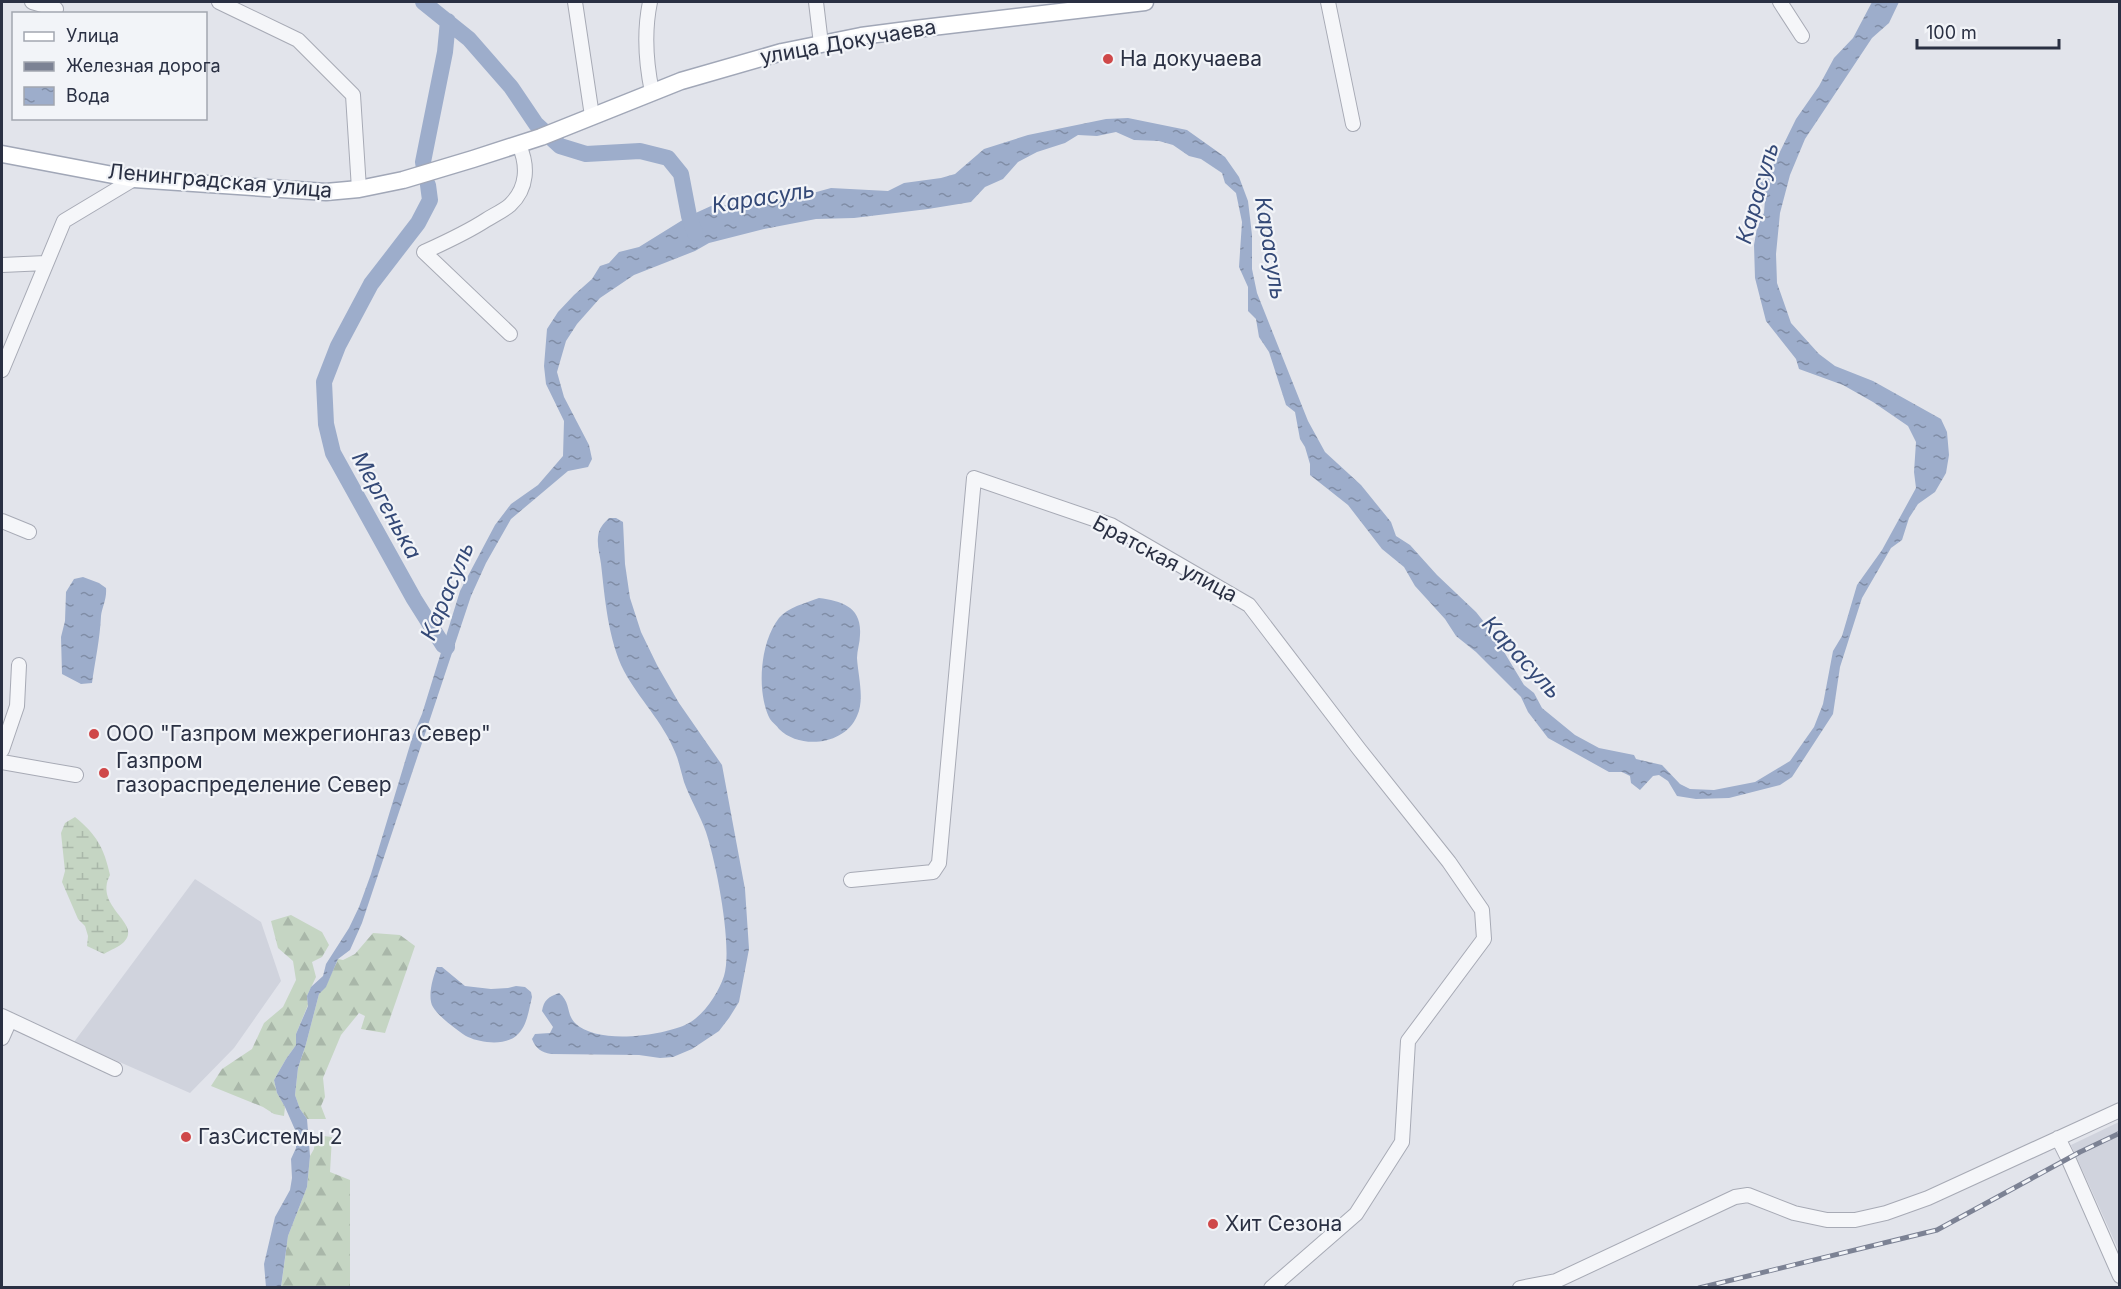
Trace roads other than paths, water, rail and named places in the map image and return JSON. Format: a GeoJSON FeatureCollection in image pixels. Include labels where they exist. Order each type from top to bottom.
{"type":"FeatureCollection","features":[{"type":"Feature","properties":{"kind":"main road","name":"улица Докучаева"},"geometry":{"type":"LineString","coordinates":[[541,137],[652,92],[749,60],[821,44],[915,28],[1145,2]]}},
{"type":"Feature","properties":{"kind":"main road","name":"Ленинградская улица"},"geometry":{"type":"LineString","coordinates":[[2,154],[134,179],[316,191],[359,189],[402,180],[541,137]]}},
{"type":"Feature","properties":{"kind":"street"},"geometry":{"type":"LineString","coordinates":[[32,2],[56,9]]}},
{"type":"Feature","properties":{"kind":"street"},"geometry":{"type":"LineString","coordinates":[[219,2],[298,40],[353,95],[359,189]]}},
{"type":"Feature","properties":{"kind":"street"},"geometry":{"type":"LineString","coordinates":[[575,2],[592,116]]}},
{"type":"Feature","properties":{"kind":"street"},"geometry":{"type":"LineString","coordinates":[[650,2],[647,20],[648,73],[652,92]]}},
{"type":"Feature","properties":{"kind":"street"},"geometry":{"type":"LineString","coordinates":[[816,2],[821,44]]}},
{"type":"Feature","properties":{"kind":"street"},"geometry":{"type":"LineString","coordinates":[[1328,2],[1353,124]]}},
{"type":"Feature","properties":{"kind":"street"},"geometry":{"type":"LineString","coordinates":[[1780,2],[1802,36]]}},
{"type":"Feature","properties":{"kind":"street"},"geometry":{"type":"LineString","coordinates":[[510,333],[424,252],[460,236],[511,204],[520,191],[526,174],[525,158],[519,145]]}},
{"type":"Feature","properties":{"kind":"street"},"geometry":{"type":"LineString","coordinates":[[2,370],[64,221],[134,179]]}},
{"type":"Feature","properties":{"kind":"street"},"geometry":{"type":"LineString","coordinates":[[2,265],[46,263]]}},
{"type":"Feature","properties":{"kind":"street","name":"Братская улица"},"geometry":{"type":"LineString","coordinates":[[851,880],[933,872],[939,863],[974,478],[1111,525],[1250,604],[1359,749],[1449,862],[1482,910],[1484,939],[1408,1041],[1402,1142],[1356,1214],[1271,1287]]}},
{"type":"Feature","properties":{"kind":"street"},"geometry":{"type":"LineString","coordinates":[[2,521],[29,532]]}},
{"type":"Feature","properties":{"kind":"street"},"geometry":{"type":"LineString","coordinates":[[2,750],[17,706],[20,665]]}},
{"type":"Feature","properties":{"kind":"street"},"geometry":{"type":"LineString","coordinates":[[2,762],[75,775]]}},
{"type":"Feature","properties":{"kind":"street"},"geometry":{"type":"LineString","coordinates":[[2,1038],[6,1018],[116,1069]]}},
{"type":"Feature","properties":{"kind":"street"},"geometry":{"type":"LineString","coordinates":[[1520,1287],[1556,1281],[1736,1197],[1748,1195],[1794,1213],[1827,1220],[1855,1220],[1886,1213],[1928,1198],[2120,1110]]}},
{"type":"Feature","properties":{"kind":"street"},"geometry":{"type":"LineString","coordinates":[[2058,1138],[2120,1276]]}},
{"type":"Feature","properties":{"kind":"water"},"geometry":{"type":"Polygon","coordinates":[[[1872,2],[1899,2],[1889,23],[1872,38],[1805,139],[1790,175],[1780,213],[1776,254],[1777,283],[1791,323],[1819,354],[1835,366],[1873,381],[1941,419],[1947,432],[1949,455],[1946,473],[1935,492],[1918,504],[1909,518],[1902,540],[1891,548],[1862,598],[1840,667],[1833,714],[1792,777],[1780,785],[1729,798],[1696,799],[1677,796],[1668,781],[1659,775],[1653,776],[1640,790],[1631,783],[1630,776],[1622,772],[1609,772],[1548,738],[1528,712],[1521,697],[1476,652],[1456,636],[1445,619],[1415,586],[1404,567],[1382,549],[1348,505],[1310,475],[1310,464],[1300,439],[1295,412],[1286,405],[1269,352],[1259,337],[1256,319],[1248,311],[1248,287],[1239,267],[1242,222],[1236,193],[1225,183],[1222,173],[1173,145],[1159,141],[1134,140],[1116,132],[1097,136],[1078,135],[1065,143],[1037,152],[1018,162],[1003,179],[985,187],[971,202],[854,218],[816,219],[709,243],[695,251],[634,275],[600,298],[577,324],[566,341],[557,372],[564,397],[589,445],[592,459],[588,467],[568,471],[511,519],[486,563],[471,596],[362,923],[350,950],[338,959],[326,987],[319,994],[298,1068],[295,1095],[307,1119],[310,1156],[307,1187],[288,1236],[281,1287],[266,1287],[264,1264],[275,1217],[290,1190],[291,1159],[296,1148],[296,1132],[277,1093],[274,1080],[296,1045],[296,1034],[308,1006],[307,996],[311,987],[323,976],[326,964],[349,928],[359,907],[460,591],[495,525],[511,504],[538,485],[563,456],[564,421],[546,384],[544,366],[547,329],[558,312],[592,279],[600,266],[609,263],[619,252],[639,247],[689,216],[711,206],[802,196],[831,188],[888,191],[904,183],[955,174],[984,149],[1028,135],[1106,119],[1128,118],[1187,130],[1225,157],[1239,177],[1248,201],[1252,235],[1252,269],[1257,293],[1308,421],[1325,452],[1361,485],[1391,522],[1396,536],[1410,545],[1437,575],[1476,612],[1492,632],[1524,685],[1534,693],[1542,708],[1575,735],[1599,748],[1634,755],[1636,759],[1662,765],[1680,784],[1690,789],[1714,790],[1755,782],[1790,761],[1814,727],[1823,704],[1833,651],[1842,636],[1857,585],[1882,550],[1916,488],[1914,472],[1916,442],[1908,426],[1843,385],[1799,369],[1796,359],[1766,321],[1755,278],[1754,245],[1757,228],[1764,213],[1765,199],[1759,185],[1772,168],[1796,119],[1819,86],[1834,58],[1853,38],[1872,2]]]}},
{"type":"Feature","properties":{"kind":"water"},"geometry":{"type":"Polygon","coordinates":[[[609,518],[616,518],[623,522],[625,564],[630,598],[641,632],[679,703],[722,765],[745,889],[749,949],[739,1002],[719,1031],[692,1049],[673,1057],[551,1054],[539,1050],[532,1039],[535,1034],[550,1033],[553,1027],[542,1011],[547,999],[559,993],[565,1000],[575,1023],[585,1030],[598,1034],[645,1035],[685,1025],[704,1011],[714,997],[724,976],[726,963],[722,904],[706,832],[686,788],[670,741],[624,671],[614,646],[598,544],[600,529],[609,518]]]}},
{"type":"Feature","properties":{"kind":"water"},"geometry":{"type":"Polygon","coordinates":[[[83,577],[99,583],[106,588],[106,592],[92,683],[81,684],[62,674],[61,637],[65,621],[66,592],[74,579],[83,577]]]}},
{"type":"Feature","properties":{"kind":"water"},"geometry":{"type":"Polygon","coordinates":[[[819,598],[849,607],[858,618],[860,635],[857,658],[861,702],[857,716],[843,733],[833,738],[810,742],[788,736],[770,719],[763,695],[762,667],[768,640],[779,618],[792,608],[819,598]]]}},
{"type":"Feature","properties":{"kind":"water"},"geometry":{"type":"Polygon","coordinates":[[[437,967],[442,967],[465,986],[491,989],[525,987],[531,992],[532,997],[520,1032],[507,1041],[486,1042],[473,1039],[454,1028],[431,1003],[431,987],[437,967]]]}},
{"type":"Feature","properties":{"kind":"waterway","name":"Мергенька"},"geometry":{"type":"LineString","coordinates":[[423,2],[469,39],[511,87],[536,124],[560,146],[586,154],[640,151],[668,158],[681,174],[689,216],[695,233]]}},
{"type":"Feature","properties":{"kind":"waterway","name":"Мергенька"},"geometry":{"type":"LineString","coordinates":[[424,168],[423,162],[445,52],[448,21]]}},
{"type":"Feature","properties":{"kind":"waterway","name":"Мергенька"},"geometry":{"type":"LineString","coordinates":[[428,185],[430,200],[418,223],[371,284],[338,346],[324,382],[326,424],[333,453],[414,599],[443,645],[447,647]]}},
{"type":"Feature","properties":{"kind":"railway"},"geometry":{"type":"LineString","coordinates":[[1699,1288],[1937,1230],[2080,1152],[2120,1133]]}},
{"type":"Feature","properties":{"kind":"place","name":"На докучаева"},"geometry":{"type":"Point","coordinates":[1108,59]}},
{"type":"Feature","properties":{"kind":"place","name":"ООО \"Газпром межрегионгаз Север\""},"geometry":{"type":"Point","coordinates":[94,734]}},
{"type":"Feature","properties":{"kind":"place","name":"Газпром газораспределение Север"},"geometry":{"type":"Point","coordinates":[104,773]}},
{"type":"Feature","properties":{"kind":"place","name":"ГазСистемы 2"},"geometry":{"type":"Point","coordinates":[186,1137]}},
{"type":"Feature","properties":{"kind":"place","name":"Хит Сезона"},"geometry":{"type":"Point","coordinates":[1213,1224]}},
{"type":"Feature","properties":{"kind":"water label","name":"Карасуль"},"geometry":{"type":"Point","coordinates":[1757,193]}},
{"type":"Feature","properties":{"kind":"water label","name":"Карасуль"},"geometry":{"type":"Point","coordinates":[763,197]}},
{"type":"Feature","properties":{"kind":"water label","name":"Карасуль"},"geometry":{"type":"Point","coordinates":[1271,248]}},
{"type":"Feature","properties":{"kind":"water label","name":"Карасуль"},"geometry":{"type":"Point","coordinates":[447,591]}},
{"type":"Feature","properties":{"kind":"water label","name":"Карасуль"},"geometry":{"type":"Point","coordinates":[1522,657]}}]}
